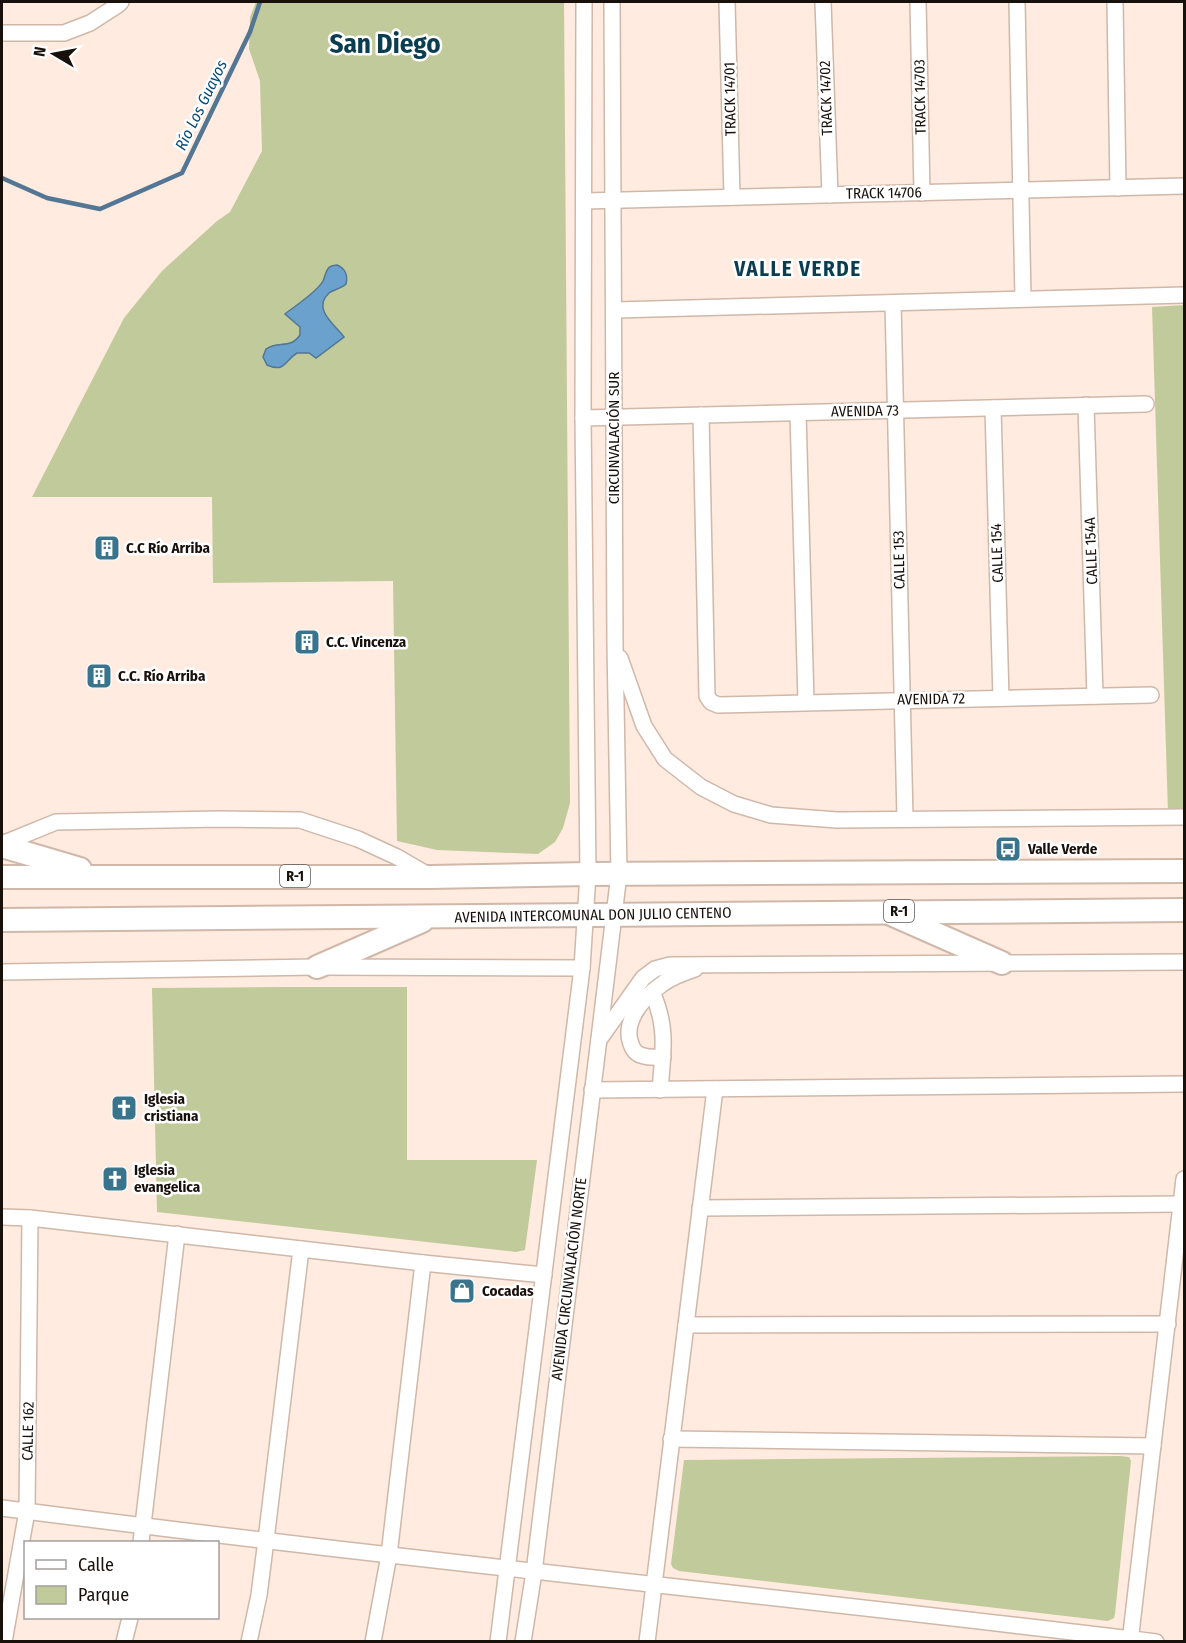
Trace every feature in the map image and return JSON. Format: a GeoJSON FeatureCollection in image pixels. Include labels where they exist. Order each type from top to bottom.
{"type":"FeatureCollection","features":[{"type":"Feature","properties":{"kind":"main road"},"geometry":{"type":"LineString","coordinates":[[2,845],[102,876]]}},
{"type":"Feature","properties":{"kind":"main road","name":"R-1"},"geometry":{"type":"LineString","coordinates":[[2,877],[430,877],[588,874],[1185,872]]}},
{"type":"Feature","properties":{"kind":"main road","name":"AVENIDA INTERCOMUNAL DON JULIO CENTENO"},"geometry":{"type":"LineString","coordinates":[[2,920],[1185,910]]}},
{"type":"Feature","properties":{"kind":"main road"},"geometry":{"type":"LineString","coordinates":[[884,911],[1002,963]]}},
{"type":"Feature","properties":{"kind":"main road"},"geometry":{"type":"LineString","coordinates":[[317,968],[431,917]]}},
{"type":"Feature","properties":{"kind":"street"},"geometry":{"type":"LineString","coordinates":[[2,33],[64,33],[90,23],[121,2]]}},
{"type":"Feature","properties":{"kind":"street","name":"CIRCUNVALACIÓN SUR"},"geometry":{"type":"LineString","coordinates":[[584,2],[583,418],[588,874],[585,916]]}},
{"type":"Feature","properties":{"kind":"street","name":"CIRCUNVALACIÓN SUR"},"geometry":{"type":"LineString","coordinates":[[612,2],[615,644],[619,874],[613,916]]}},
{"type":"Feature","properties":{"kind":"street","name":"TRACK 14701"},"geometry":{"type":"LineString","coordinates":[[727,2],[732,197]]}},
{"type":"Feature","properties":{"kind":"street","name":"TRACK 14702"},"geometry":{"type":"LineString","coordinates":[[823,2],[830,195]]}},
{"type":"Feature","properties":{"kind":"street","name":"TRACK 14703"},"geometry":{"type":"LineString","coordinates":[[918,2],[922,193]]}},
{"type":"Feature","properties":{"kind":"street"},"geometry":{"type":"LineString","coordinates":[[1017,2],[1023,299]]}},
{"type":"Feature","properties":{"kind":"street"},"geometry":{"type":"LineString","coordinates":[[1115,2],[1118,188]]}},
{"type":"Feature","properties":{"kind":"street","name":"TRACK 14706"},"geometry":{"type":"LineString","coordinates":[[584,201],[1185,186]]}},
{"type":"Feature","properties":{"kind":"street"},"geometry":{"type":"LineString","coordinates":[[615,310],[1185,295]]}},
{"type":"Feature","properties":{"kind":"street","name":"CALLE 153"},"geometry":{"type":"LineString","coordinates":[[893,303],[905,818]]}},
{"type":"Feature","properties":{"kind":"street","name":"AVENIDA 73"},"geometry":{"type":"LineString","coordinates":[[583,418],[1146,404]]}},
{"type":"Feature","properties":{"kind":"street","name":"CALLE 154A"},"geometry":{"type":"LineString","coordinates":[[1086,405],[1095,696]]}},
{"type":"Feature","properties":{"kind":"street","name":"CALLE 154"},"geometry":{"type":"LineString","coordinates":[[993,408],[1000,698]]}},
{"type":"Feature","properties":{"kind":"street"},"geometry":{"type":"LineString","coordinates":[[798,412],[806,702]]}},
{"type":"Feature","properties":{"kind":"street","name":"AVENIDA 72"},"geometry":{"type":"LineString","coordinates":[[701,415],[707,696],[711,702],[718,705],[1151,695]]}},
{"type":"Feature","properties":{"kind":"street"},"geometry":{"type":"LineString","coordinates":[[615,644],[644,726],[665,759],[701,787],[734,804],[771,815],[837,820],[1185,817]]}},
{"type":"Feature","properties":{"kind":"street"},"geometry":{"type":"LineString","coordinates":[[2,845],[56,822],[300,820],[332,829],[385,850],[430,877]]}},
{"type":"Feature","properties":{"kind":"street","name":"AVENIDA CIRCUNVALACIÓN NORTE"},"geometry":{"type":"LineString","coordinates":[[498,1641],[582,968],[585,916]]}},
{"type":"Feature","properties":{"kind":"street","name":"AVENIDA CIRCUNVALACIÓN NORTE"},"geometry":{"type":"LineString","coordinates":[[523,1641],[534,1572],[613,916]]}},
{"type":"Feature","properties":{"kind":"street"},"geometry":{"type":"LineString","coordinates":[[600,1039],[643,978],[655,969],[670,965],[1185,962]]}},
{"type":"Feature","properties":{"kind":"street"},"geometry":{"type":"LineString","coordinates":[[663,1057],[643,1056],[637,1053],[630,1041],[631,1021],[636,1011],[652,992],[674,977],[708,965]]}},
{"type":"Feature","properties":{"kind":"street"},"geometry":{"type":"LineString","coordinates":[[2,972],[317,968],[582,968]]}},
{"type":"Feature","properties":{"kind":"street"},"geometry":{"type":"LineString","coordinates":[[652,992],[661,1011],[663,1025],[660,1090]]}},
{"type":"Feature","properties":{"kind":"street"},"geometry":{"type":"LineString","coordinates":[[600,1039],[630,1041]]}},
{"type":"Feature","properties":{"kind":"street"},"geometry":{"type":"LineString","coordinates":[[592,1090],[1185,1084]]}},
{"type":"Feature","properties":{"kind":"street"},"geometry":{"type":"LineString","coordinates":[[647,1641],[715,1089]]}},
{"type":"Feature","properties":{"kind":"street"},"geometry":{"type":"LineString","coordinates":[[1130,1640],[1185,1179]]}},
{"type":"Feature","properties":{"kind":"street"},"geometry":{"type":"LineString","coordinates":[[700,1208],[1182,1204]]}},
{"type":"Feature","properties":{"kind":"street"},"geometry":{"type":"LineString","coordinates":[[2,1217],[30,1218],[544,1275]]}},
{"type":"Feature","properties":{"kind":"street","name":"CALLE 162"},"geometry":{"type":"LineString","coordinates":[[4,1641],[27,1511],[30,1218]]}},
{"type":"Feature","properties":{"kind":"street"},"geometry":{"type":"LineString","coordinates":[[141,1541],[177,1234]]}},
{"type":"Feature","properties":{"kind":"street"},"geometry":{"type":"LineString","coordinates":[[249,1641],[259,1595],[301,1249]]}},
{"type":"Feature","properties":{"kind":"street"},"geometry":{"type":"LineString","coordinates":[[373,1641],[389,1555],[423,1263]]}},
{"type":"Feature","properties":{"kind":"street"},"geometry":{"type":"LineString","coordinates":[[686,1326],[1167,1324]]}},
{"type":"Feature","properties":{"kind":"street"},"geometry":{"type":"LineString","coordinates":[[671,1439],[1153,1446]]}},
{"type":"Feature","properties":{"kind":"street"},"geometry":{"type":"LineString","coordinates":[[2,1508],[534,1572],[1130,1640],[1156,1641]]}},
{"type":"Feature","properties":{"kind":"street"},"geometry":{"type":"LineString","coordinates":[[124,1641],[130,1619]]}},
{"type":"Feature","properties":{"kind":"green space"},"geometry":{"type":"Polygon","coordinates":[[[256,2],[564,2],[570,803],[563,828],[555,842],[538,854],[437,850],[397,841],[393,581],[213,583],[212,497],[32,497],[124,318],[162,271],[230,212],[262,151],[260,81],[249,49],[250,17],[256,2]]]}},
{"type":"Feature","properties":{"kind":"green space"},"geometry":{"type":"Polygon","coordinates":[[[1184,305],[1184,812],[1168,812],[1152,307],[1184,305]]]}},
{"type":"Feature","properties":{"kind":"green space"},"geometry":{"type":"Polygon","coordinates":[[[407,987],[407,1160],[537,1160],[525,1250],[516,1252],[157,1212],[152,988],[407,987]]]}},
{"type":"Feature","properties":{"kind":"green space"},"geometry":{"type":"Polygon","coordinates":[[[1129,1457],[1131,1461],[1115,1614],[1114,1618],[1108,1621],[679,1571],[671,1564],[684,1460],[1129,1457]]]}},
{"type":"Feature","properties":{"kind":"water"},"geometry":{"type":"Polygon","coordinates":[[[337,265],[346,273],[346,284],[329,293],[323,305],[326,316],[344,337],[316,358],[309,353],[297,353],[281,367],[267,365],[263,357],[266,349],[270,346],[288,344],[300,335],[300,327],[285,314],[316,290],[323,281],[328,268],[337,265]]]}},
{"type":"Feature","properties":{"kind":"waterway","name":"Río Los Guayos"},"geometry":{"type":"LineString","coordinates":[[2,178],[47,198],[100,209],[182,173],[250,32],[260,2]]}},
{"type":"Feature","properties":{"kind":"place","name":"C.C Río Arriba"},"geometry":{"type":"Point","coordinates":[107,548]}},
{"type":"Feature","properties":{"kind":"place","name":"C.C. Vincenza"},"geometry":{"type":"Point","coordinates":[307,642]}},
{"type":"Feature","properties":{"kind":"place","name":"C.C. Río Arriba"},"geometry":{"type":"Point","coordinates":[99,676]}},
{"type":"Feature","properties":{"kind":"place","name":"Valle Verde"},"geometry":{"type":"Point","coordinates":[1008,849]}},
{"type":"Feature","properties":{"kind":"place","name":"Iglesia cristiana"},"geometry":{"type":"Point","coordinates":[124,1108]}},
{"type":"Feature","properties":{"kind":"place","name":"Iglesia evangelica"},"geometry":{"type":"Point","coordinates":[115,1179]}},
{"type":"Feature","properties":{"kind":"place","name":"Cocadas"},"geometry":{"type":"Point","coordinates":[462,1291]}},
{"type":"Feature","properties":{"kind":"district","name":"San Diego"},"geometry":{"type":"Point","coordinates":[385,44]}},
{"type":"Feature","properties":{"kind":"district","name":"VALLE VERDE"},"geometry":{"type":"Point","coordinates":[798,269]}}]}
